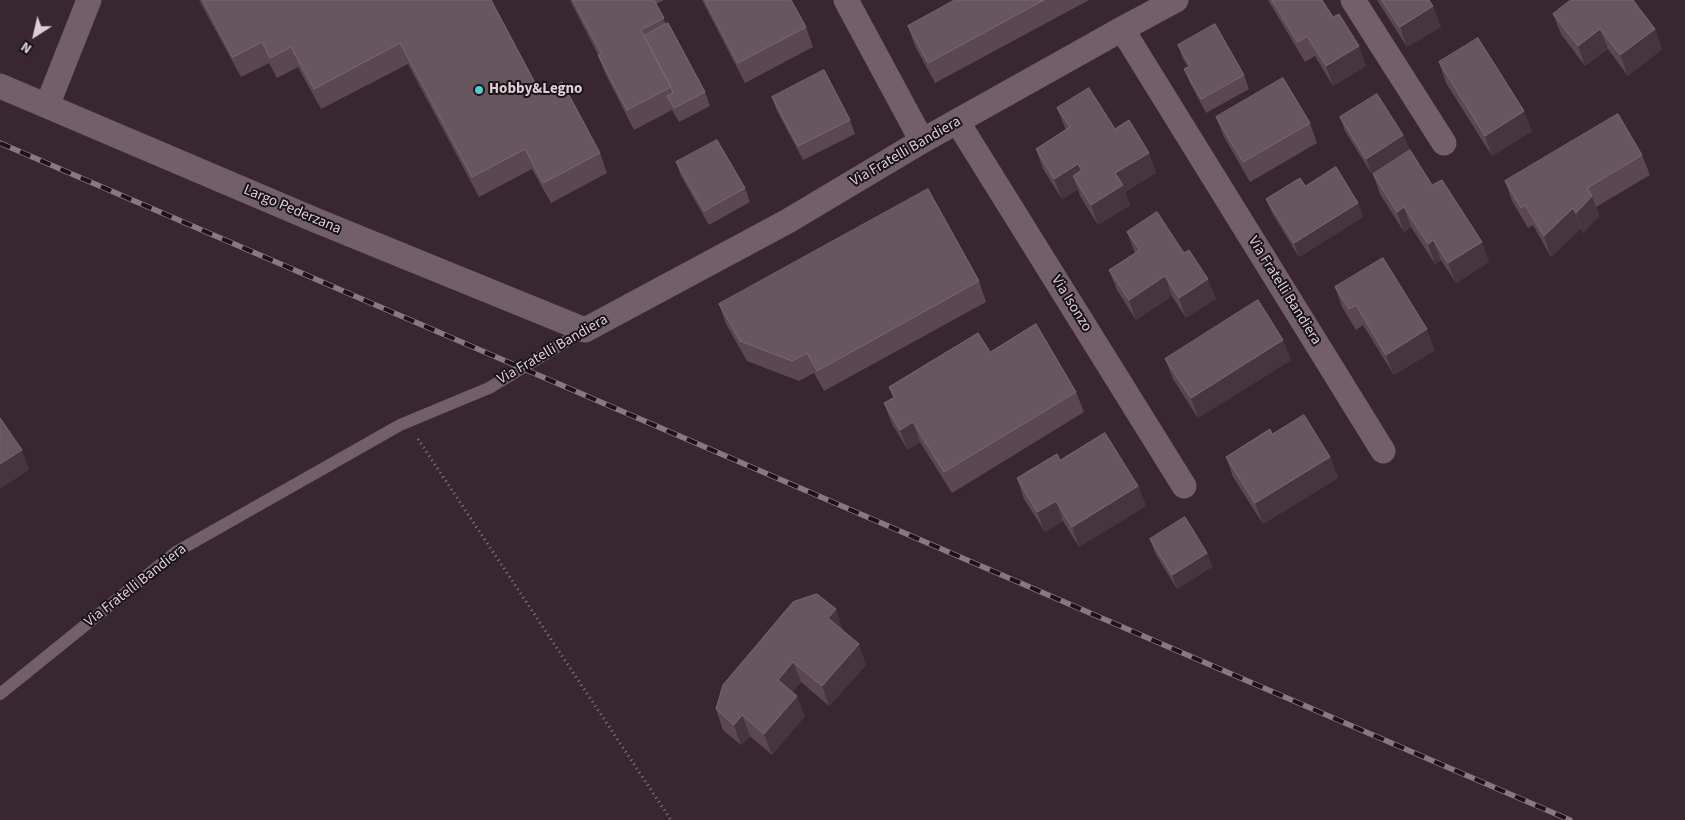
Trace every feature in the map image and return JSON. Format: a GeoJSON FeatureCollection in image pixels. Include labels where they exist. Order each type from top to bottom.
{"type":"FeatureCollection","features":[{"type":"Feature","properties":{"kind":"street"},"geometry":{"type":"LineString","coordinates":[[47,106],[89,0]]}},
{"type":"Feature","properties":{"kind":"street"},"geometry":{"type":"LineString","coordinates":[[846,0],[922,141]]}},
{"type":"Feature","properties":{"kind":"street","name":"Via Fratelli Bandiera"},"geometry":{"type":"LineString","coordinates":[[586,330],[788,221],[957,121],[1122,28],[1176,0]]}},
{"type":"Feature","properties":{"kind":"street"},"geometry":{"type":"LineString","coordinates":[[1353,0],[1444,143]]}},
{"type":"Feature","properties":{"kind":"street","name":"Via Fratelli Bandiera"},"geometry":{"type":"LineString","coordinates":[[1122,28],[1383,451]]}},
{"type":"Feature","properties":{"kind":"street","name":"Largo Pederzana"},"geometry":{"type":"LineString","coordinates":[[0,86],[315,220],[586,330]]}},
{"type":"Feature","properties":{"kind":"street","name":"Via Isonzo"},"geometry":{"type":"LineString","coordinates":[[957,121],[1184,486]]}},
{"type":"Feature","properties":{"kind":"lane","name":"Via Fratelli Bandiera"},"geometry":{"type":"LineString","coordinates":[[0,694],[176,552],[407,422],[489,388],[586,330]]}},
{"type":"Feature","properties":{"kind":"path"},"geometry":{"type":"LineString","coordinates":[[407,422],[671,820]]}},
{"type":"Feature","properties":{"kind":"building","name":"Hobby&Legno"},"geometry":{"type":"Polygon","coordinates":[[[203,0],[491,0],[541,94],[562,82],[600,153],[543,183],[525,149],[472,177],[400,43],[314,89],[291,47],[270,58],[262,42],[233,57],[203,0]]]}},
{"type":"Feature","properties":{"kind":"building"},"geometry":{"type":"Polygon","coordinates":[[[573,0],[654,0],[664,18],[641,30],[671,87],[627,110],[598,55],[601,54],[573,0]]]}},
{"type":"Feature","properties":{"kind":"building"},"geometry":{"type":"Polygon","coordinates":[[[705,0],[791,0],[806,27],[738,63],[705,0]]]}},
{"type":"Feature","properties":{"kind":"building"},"geometry":{"type":"Polygon","coordinates":[[[955,0],[1044,0],[928,63],[908,26],[955,0]]]}},
{"type":"Feature","properties":{"kind":"building"},"geometry":{"type":"Polygon","coordinates":[[[1272,0],[1322,0],[1333,17],[1339,14],[1359,46],[1326,66],[1307,36],[1298,42],[1272,0]]]}},
{"type":"Feature","properties":{"kind":"building"},"geometry":{"type":"Polygon","coordinates":[[[1382,0],[1429,0],[1433,6],[1400,27],[1382,0]]]}},
{"type":"Feature","properties":{"kind":"building"},"geometry":{"type":"Polygon","coordinates":[[[1571,0],[1633,0],[1655,29],[1620,55],[1600,29],[1578,46],[1553,14],[1571,0]]]}},
{"type":"Feature","properties":{"kind":"building"},"geometry":{"type":"Polygon","coordinates":[[[668,23],[705,92],[674,108],[667,96],[673,93],[671,87],[644,36],[668,23]]]}},
{"type":"Feature","properties":{"kind":"building"},"geometry":{"type":"Polygon","coordinates":[[[1215,24],[1244,75],[1201,99],[1184,69],[1190,66],[1178,45],[1215,24]]]}},
{"type":"Feature","properties":{"kind":"building"},"geometry":{"type":"Polygon","coordinates":[[[1478,38],[1524,111],[1485,136],[1439,62],[1478,38]]]}},
{"type":"Feature","properties":{"kind":"building"},"geometry":{"type":"Polygon","coordinates":[[[824,70],[850,120],[798,146],[772,97],[824,70]]]}},
{"type":"Feature","properties":{"kind":"building"},"geometry":{"type":"Polygon","coordinates":[[[1283,78],[1310,123],[1243,162],[1216,117],[1283,78]]]}},
{"type":"Feature","properties":{"kind":"building"},"geometry":{"type":"Polygon","coordinates":[[[1089,88],[1115,129],[1129,120],[1149,153],[1115,173],[1123,185],[1091,205],[1073,176],[1082,170],[1078,164],[1054,179],[1036,149],[1070,127],[1057,108],[1089,88]]]}},
{"type":"Feature","properties":{"kind":"building"},"geometry":{"type":"Polygon","coordinates":[[[1377,94],[1403,135],[1366,159],[1340,117],[1377,94]]]}},
{"type":"Feature","properties":{"kind":"building"},"geometry":{"type":"Polygon","coordinates":[[[1618,114],[1642,155],[1587,188],[1592,196],[1576,213],[1573,208],[1544,236],[1525,205],[1521,208],[1505,181],[1618,114]]]}},
{"type":"Feature","properties":{"kind":"building"},"geometry":{"type":"Polygon","coordinates":[[[717,140],[745,188],[704,211],[676,162],[717,140]]]}},
{"type":"Feature","properties":{"kind":"building"},"geometry":{"type":"Polygon","coordinates":[[[1410,150],[1432,185],[1442,180],[1482,242],[1448,263],[1433,240],[1428,244],[1404,207],[1397,212],[1373,174],[1410,150]]]}},
{"type":"Feature","properties":{"kind":"building"},"geometry":{"type":"Polygon","coordinates":[[[1336,167],[1358,203],[1294,243],[1266,199],[1300,178],[1305,186],[1336,167]]]}},
{"type":"Feature","properties":{"kind":"building"},"geometry":{"type":"Polygon","coordinates":[[[928,189],[979,281],[817,371],[807,353],[792,361],[740,341],[719,304],[928,189]]]}},
{"type":"Feature","properties":{"kind":"building"},"geometry":{"type":"Polygon","coordinates":[[[1157,212],[1184,253],[1189,250],[1208,279],[1179,298],[1165,276],[1129,300],[1109,270],[1140,250],[1127,232],[1157,212]]]}},
{"type":"Feature","properties":{"kind":"building"},"geometry":{"type":"Polygon","coordinates":[[[1383,258],[1427,329],[1386,355],[1356,305],[1349,309],[1335,287],[1383,258]]]}},
{"type":"Feature","properties":{"kind":"building"},"geometry":{"type":"Polygon","coordinates":[[[1258,300],[1283,340],[1191,398],[1165,359],[1258,300]]]}},
{"type":"Feature","properties":{"kind":"building"},"geometry":{"type":"Polygon","coordinates":[[[1036,324],[1076,392],[944,472],[913,422],[900,430],[884,403],[895,397],[889,387],[978,333],[990,352],[1036,324]]]}},
{"type":"Feature","properties":{"kind":"building"},"geometry":{"type":"Polygon","coordinates":[[[1304,415],[1330,457],[1255,503],[1226,457],[1270,429],[1272,434],[1304,415]]]}},
{"type":"Feature","properties":{"kind":"building"},"geometry":{"type":"Polygon","coordinates":[[[0,418],[22,450],[0,464],[0,418]]]}},
{"type":"Feature","properties":{"kind":"building"},"geometry":{"type":"Polygon","coordinates":[[[1105,433],[1138,486],[1072,527],[1056,501],[1037,512],[1017,478],[1057,454],[1060,460],[1105,433]]]}},
{"type":"Feature","properties":{"kind":"building"},"geometry":{"type":"Polygon","coordinates":[[[1185,517],[1207,553],[1172,575],[1150,539],[1185,517]]]}},
{"type":"Feature","properties":{"kind":"building"},"geometry":{"type":"Polygon","coordinates":[[[817,594],[836,609],[828,618],[859,644],[822,686],[793,662],[778,680],[797,696],[764,734],[742,715],[734,725],[716,709],[723,685],[793,602],[817,594]]]}},
{"type":"Feature","properties":{"kind":"railway"},"geometry":{"type":"LineString","coordinates":[[0,143],[1570,820]]}},
{"type":"Feature","properties":{"kind":"place","name":"Hobby&Legno"},"geometry":{"type":"Point","coordinates":[479,90]}}]}
